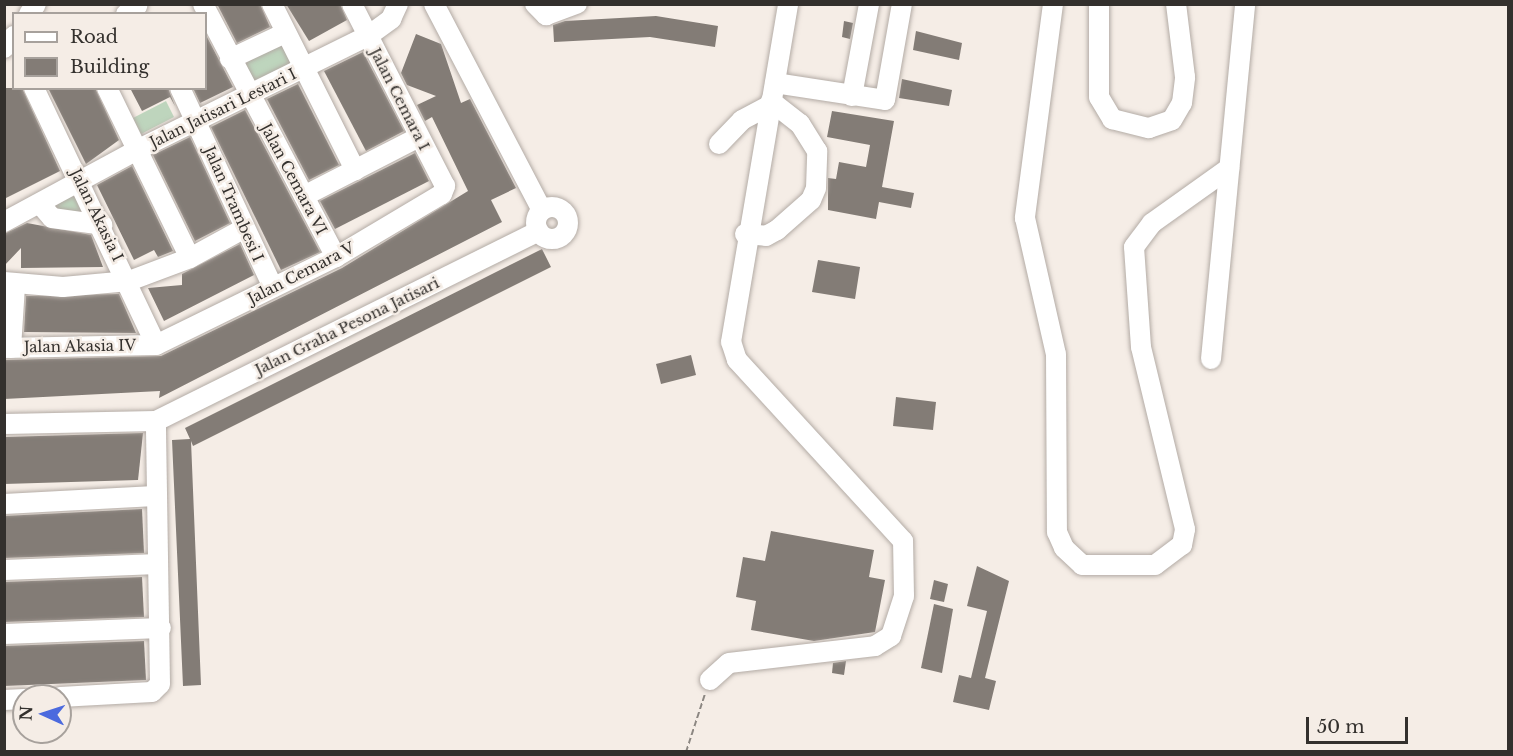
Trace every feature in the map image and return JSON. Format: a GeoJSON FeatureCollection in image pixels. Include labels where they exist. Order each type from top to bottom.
{"type":"FeatureCollection","features":[{"type":"Feature","properties":{"kind":"street"},"geometry":{"type":"LineString","coordinates":[[272,4],[355,170]]}},
{"type":"Feature","properties":{"kind":"street","name":"Jalan Cemara I"},"geometry":{"type":"LineString","coordinates":[[352,4],[445,186],[442,194]]}},
{"type":"Feature","properties":{"kind":"street","name":"Jalan Jatisari Lestari I"},"geometry":{"type":"LineString","coordinates":[[4,222],[139,148],[250,98],[368,36],[391,19],[398,4]]}},
{"type":"Feature","properties":{"kind":"street"},"geometry":{"type":"LineString","coordinates":[[434,4],[479,95],[542,211],[538,231]]}},
{"type":"Feature","properties":{"kind":"street"},"geometry":{"type":"LineString","coordinates":[[535,4],[546,15],[577,4]]}},
{"type":"Feature","properties":{"kind":"street"},"geometry":{"type":"LineString","coordinates":[[710,680],[729,663],[875,646],[891,636],[907,565],[903,541],[876,506],[737,360],[730,332],[745,234],[788,4]]}},
{"type":"Feature","properties":{"kind":"street"},"geometry":{"type":"LineString","coordinates":[[1053,4],[1025,218],[1056,354],[1057,532],[1064,548],[1082,565],[1155,565],[1182,544],[1185,529],[1142,347],[1134,247],[1152,223],[1229,168]]}},
{"type":"Feature","properties":{"kind":"street"},"geometry":{"type":"LineString","coordinates":[[1099,4],[1099,97],[1113,119],[1149,128],[1172,120],[1182,103],[1185,77],[1176,4]]}},
{"type":"Feature","properties":{"kind":"street"},"geometry":{"type":"LineString","coordinates":[[1211,359],[1245,4]]}},
{"type":"Feature","properties":{"kind":"street"},"geometry":{"type":"LineString","coordinates":[[719,144],[742,120],[772,96],[852,96],[885,100],[901,12],[868,9],[852,96]]}},
{"type":"Feature","properties":{"kind":"street","name":"Jalan Cemara VI"},"geometry":{"type":"LineString","coordinates":[[207,12],[250,98],[336,257]]}},
{"type":"Feature","properties":{"kind":"street"},"geometry":{"type":"LineString","coordinates":[[230,59],[285,33]]}},
{"type":"Feature","properties":{"kind":"street"},"geometry":{"type":"LineString","coordinates":[[862,40],[895,45]]}},
{"type":"Feature","properties":{"kind":"street","name":"Jalan Akasia I"},"geometry":{"type":"LineString","coordinates":[[35,90],[103,225],[156,345]]}},
{"type":"Feature","properties":{"kind":"street"},"geometry":{"type":"LineString","coordinates":[[108,90],[139,148],[190,258]]}},
{"type":"Feature","properties":{"kind":"street","name":"Jalan Trambesi I"},"geometry":{"type":"LineString","coordinates":[[181,90],[197,121],[243,229],[273,287]]}},
{"type":"Feature","properties":{"kind":"street"},"geometry":{"type":"LineString","coordinates":[[745,234],[766,236],[777,230],[811,200],[816,188],[816,151],[800,124],[772,96]]}},
{"type":"Feature","properties":{"kind":"street"},"geometry":{"type":"LineString","coordinates":[[304,196],[419,137]]}},
{"type":"Feature","properties":{"kind":"street","name":"Jalan Cemara V"},"geometry":{"type":"LineString","coordinates":[[156,345],[336,257],[442,194]]}},
{"type":"Feature","properties":{"kind":"street"},"geometry":{"type":"LineString","coordinates":[[40,204],[52,218],[103,225]]}},
{"type":"Feature","properties":{"kind":"street","name":"Jalan Graha Pesona Jatisari"},"geometry":{"type":"LineString","coordinates":[[4,424],[156,421],[538,231],[557,238],[568,226],[558,208],[542,211]]}},
{"type":"Feature","properties":{"kind":"street"},"geometry":{"type":"LineString","coordinates":[[8,348],[7,283],[129,281],[190,258],[243,229]]}},
{"type":"Feature","properties":{"kind":"street","name":"Jalan Akasia IV"},"geometry":{"type":"LineString","coordinates":[[8,348],[156,345]]}},
{"type":"Feature","properties":{"kind":"street"},"geometry":{"type":"LineString","coordinates":[[72,696],[152,692],[160,684],[161,628],[155,496],[156,421]]}},
{"type":"Feature","properties":{"kind":"street"},"geometry":{"type":"LineString","coordinates":[[4,504],[155,496]]}},
{"type":"Feature","properties":{"kind":"street"},"geometry":{"type":"LineString","coordinates":[[4,570],[158,564]]}},
{"type":"Feature","properties":{"kind":"street"},"geometry":{"type":"LineString","coordinates":[[4,634],[161,628]]}},
{"type":"Feature","properties":{"kind":"path"},"geometry":{"type":"LineString","coordinates":[[686,752],[710,680]]}},
{"type":"Feature","properties":{"kind":"green space"},"geometry":{"type":"Polygon","coordinates":[[[283,40],[296,65],[248,91],[234,65],[283,40]]]}},
{"type":"Feature","properties":{"kind":"green space"},"geometry":{"type":"Polygon","coordinates":[[[166,101],[174,117],[141,134],[133,118],[166,101]]]}},
{"type":"Feature","properties":{"kind":"green space"},"geometry":{"type":"Polygon","coordinates":[[[75,191],[91,218],[46,206],[75,191]]]}},
{"type":"Feature","properties":{"kind":"building"},"geometry":{"type":"Polygon","coordinates":[[[217,4],[260,4],[270,27],[237,43],[217,4]]]}},
{"type":"Feature","properties":{"kind":"building"},"geometry":{"type":"Polygon","coordinates":[[[286,4],[340,4],[347,20],[309,41],[286,4]]]}},
{"type":"Feature","properties":{"kind":"building"},"geometry":{"type":"Polygon","coordinates":[[[656,16],[718,26],[715,47],[650,37],[554,42],[553,25],[565,21],[656,16]]]}},
{"type":"Feature","properties":{"kind":"building"},"geometry":{"type":"Polygon","coordinates":[[[844,21],[853,23],[850,39],[842,37],[844,21]]]}},
{"type":"Feature","properties":{"kind":"building"},"geometry":{"type":"Polygon","coordinates":[[[916,31],[962,43],[959,60],[913,50],[916,31]]]}},
{"type":"Feature","properties":{"kind":"building"},"geometry":{"type":"Polygon","coordinates":[[[416,34],[441,44],[461,103],[470,99],[516,188],[491,200],[502,222],[159,398],[160,391],[4,399],[4,360],[161,356],[342,268],[468,191],[432,117],[425,121],[417,105],[436,96],[407,85],[401,73],[416,34]]]}},
{"type":"Feature","properties":{"kind":"building"},"geometry":{"type":"Polygon","coordinates":[[[207,37],[233,87],[200,103],[194,90],[207,90],[207,37]]]}},
{"type":"Feature","properties":{"kind":"building"},"geometry":{"type":"Polygon","coordinates":[[[363,52],[404,131],[366,151],[324,71],[363,52]]]}},
{"type":"Feature","properties":{"kind":"building"},"geometry":{"type":"Polygon","coordinates":[[[902,79],[952,90],[949,106],[899,98],[902,79]]]}},
{"type":"Feature","properties":{"kind":"building"},"geometry":{"type":"Polygon","coordinates":[[[298,84],[339,165],[309,180],[267,99],[298,84]]]}},
{"type":"Feature","properties":{"kind":"building"},"geometry":{"type":"Polygon","coordinates":[[[4,88],[12,88],[12,90],[23,90],[60,171],[4,199],[4,88]]]}},
{"type":"Feature","properties":{"kind":"building"},"geometry":{"type":"Polygon","coordinates":[[[49,90],[96,90],[119,140],[86,164],[49,90]]]}},
{"type":"Feature","properties":{"kind":"building"},"geometry":{"type":"Polygon","coordinates":[[[131,90],[169,90],[175,106],[170,97],[142,111],[131,90]]]}},
{"type":"Feature","properties":{"kind":"building"},"geometry":{"type":"Polygon","coordinates":[[[245,110],[320,252],[281,270],[211,127],[245,110]]]}},
{"type":"Feature","properties":{"kind":"building"},"geometry":{"type":"Polygon","coordinates":[[[832,111],[894,121],[882,187],[914,193],[911,208],[879,202],[876,219],[828,210],[828,178],[836,179],[839,162],[866,167],[870,145],[827,137],[832,111]]]}},
{"type":"Feature","properties":{"kind":"building"},"geometry":{"type":"Polygon","coordinates":[[[190,137],[230,223],[195,241],[153,155],[190,137]]]}},
{"type":"Feature","properties":{"kind":"building"},"geometry":{"type":"Polygon","coordinates":[[[415,153],[429,181],[335,229],[320,201],[415,153]]]}},
{"type":"Feature","properties":{"kind":"building"},"geometry":{"type":"Polygon","coordinates":[[[132,166],[173,251],[158,257],[154,250],[134,260],[97,185],[132,166]]]}},
{"type":"Feature","properties":{"kind":"building"},"geometry":{"type":"Polygon","coordinates":[[[27,223],[91,235],[103,267],[21,268],[21,248],[4,266],[4,234],[27,223]]]}},
{"type":"Feature","properties":{"kind":"building"},"geometry":{"type":"Polygon","coordinates":[[[240,244],[254,275],[164,321],[148,288],[182,285],[182,274],[240,244]]]}},
{"type":"Feature","properties":{"kind":"building"},"geometry":{"type":"Polygon","coordinates":[[[542,249],[551,267],[193,446],[191,441],[201,685],[183,686],[172,440],[190,439],[185,428],[542,249]]]}},
{"type":"Feature","properties":{"kind":"building"},"geometry":{"type":"Polygon","coordinates":[[[818,260],[860,267],[855,299],[812,292],[818,260]]]}},
{"type":"Feature","properties":{"kind":"building"},"geometry":{"type":"Polygon","coordinates":[[[119,294],[136,333],[24,332],[26,296],[119,294]]]}},
{"type":"Feature","properties":{"kind":"building"},"geometry":{"type":"Polygon","coordinates":[[[691,355],[696,375],[661,384],[656,364],[691,355]]]}},
{"type":"Feature","properties":{"kind":"building"},"geometry":{"type":"Polygon","coordinates":[[[896,397],[936,402],[933,430],[893,426],[896,397]]]}},
{"type":"Feature","properties":{"kind":"building"},"geometry":{"type":"Polygon","coordinates":[[[143,433],[138,480],[4,484],[4,437],[143,433]]]}},
{"type":"Feature","properties":{"kind":"building"},"geometry":{"type":"Polygon","coordinates":[[[142,509],[144,553],[4,558],[4,516],[142,509]]]}},
{"type":"Feature","properties":{"kind":"building"},"geometry":{"type":"Polygon","coordinates":[[[771,531],[874,550],[869,577],[885,580],[875,632],[814,641],[751,630],[756,601],[736,597],[743,557],[765,561],[771,531]]]}},
{"type":"Feature","properties":{"kind":"building"},"geometry":{"type":"Polygon","coordinates":[[[977,566],[1009,581],[985,678],[996,681],[989,710],[953,702],[959,675],[971,678],[987,611],[967,606],[977,566]]]}},
{"type":"Feature","properties":{"kind":"building"},"geometry":{"type":"Polygon","coordinates":[[[142,577],[144,617],[4,622],[4,582],[142,577]]]}},
{"type":"Feature","properties":{"kind":"building"},"geometry":{"type":"Polygon","coordinates":[[[934,580],[948,584],[944,602],[930,599],[934,580]]]}},
{"type":"Feature","properties":{"kind":"building"},"geometry":{"type":"Polygon","coordinates":[[[934,604],[953,609],[942,673],[921,668],[934,604]]]}},
{"type":"Feature","properties":{"kind":"building"},"geometry":{"type":"Polygon","coordinates":[[[144,641],[146,680],[4,686],[4,646],[144,641]]]}},
{"type":"Feature","properties":{"kind":"building"},"geometry":{"type":"Polygon","coordinates":[[[846,661],[844,675],[832,673],[833,663],[846,661]]]}}]}
